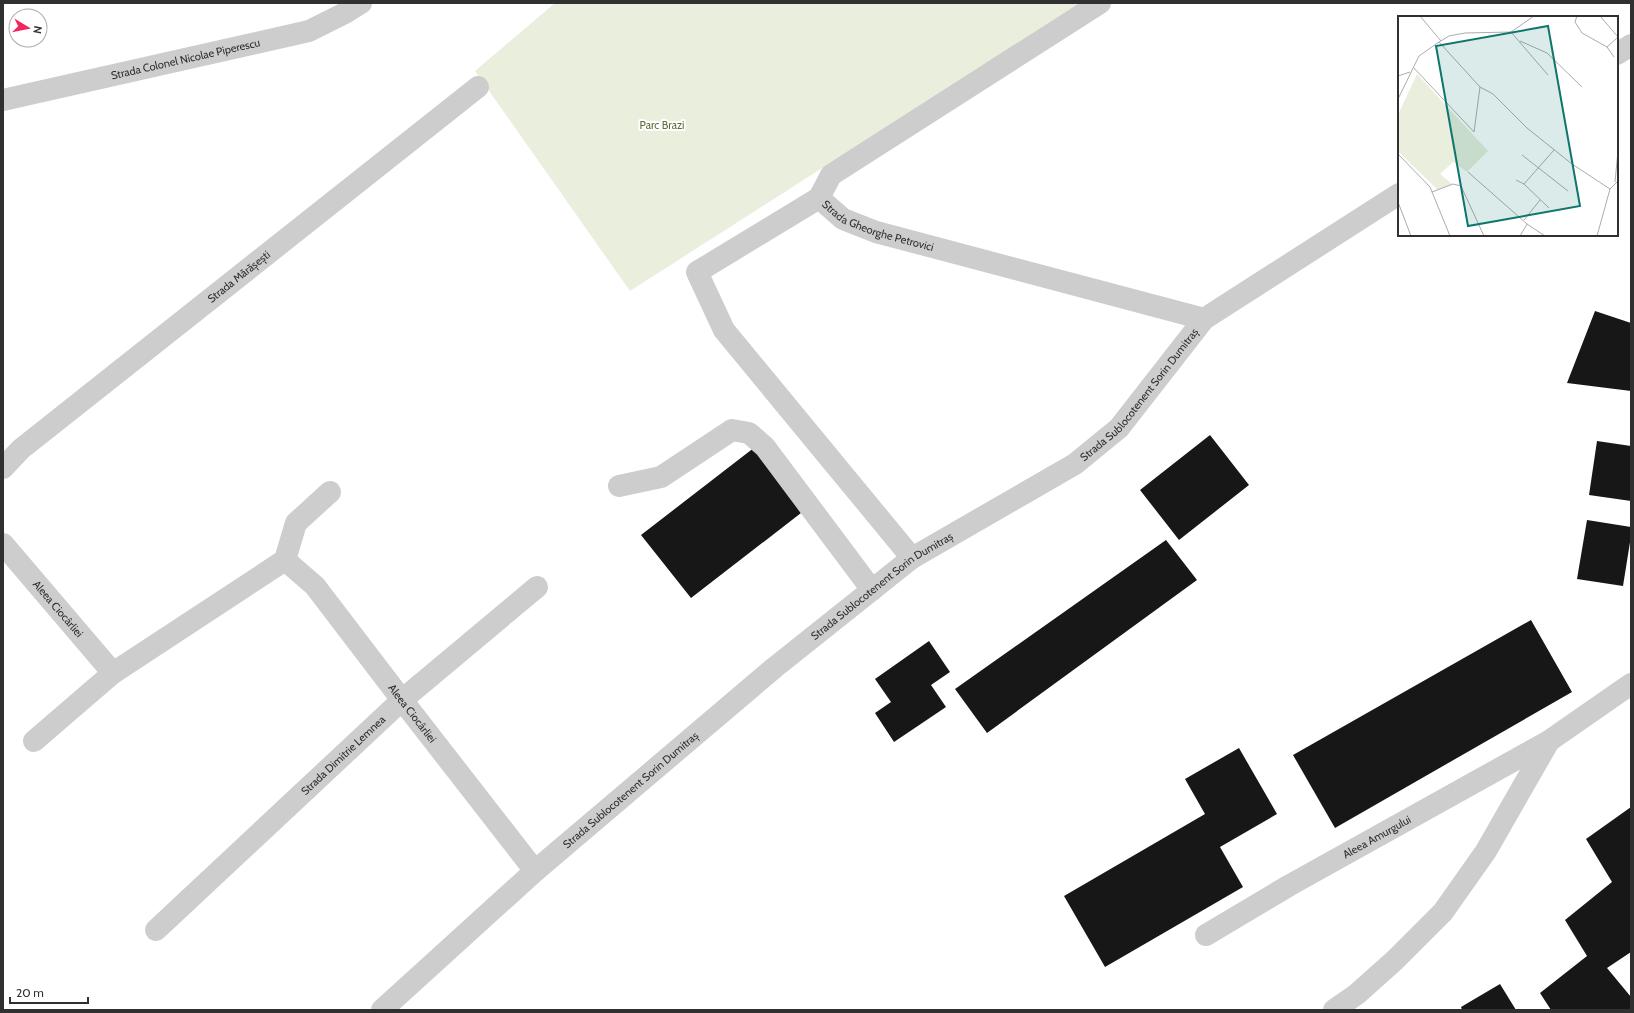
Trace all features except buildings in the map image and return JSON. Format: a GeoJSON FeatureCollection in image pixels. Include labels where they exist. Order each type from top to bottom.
{"type":"FeatureCollection","features":[{"type":"Feature","properties":{"kind":"street","name":"Strada Colonel Nicolae Piperescu"},"geometry":{"type":"LineString","coordinates":[[3,100],[310,32],[361,3]]}},
{"type":"Feature","properties":{"kind":"street","name":"Strada Gheorghe Petrovici"},"geometry":{"type":"LineString","coordinates":[[1100,3],[831,175],[819,198],[843,219],[876,232],[1204,320]]}},
{"type":"Feature","properties":{"kind":"street"},"geometry":{"type":"LineString","coordinates":[[1618,53],[1631,45]]}},
{"type":"Feature","properties":{"kind":"street","name":"Strada Mărășești"},"geometry":{"type":"LineString","coordinates":[[3,468],[21,449],[478,87]]}},
{"type":"Feature","properties":{"kind":"street","name":"Strada Sublocotenent Sorin Dumitraș"},"geometry":{"type":"LineString","coordinates":[[382,1010],[535,871],[774,668],[912,558],[1075,464],[1119,428],[1204,320],[1398,195]]}},
{"type":"Feature","properties":{"kind":"street"},"geometry":{"type":"LineString","coordinates":[[819,198],[697,272],[724,330],[912,558]]}},
{"type":"Feature","properties":{"kind":"street"},"geometry":{"type":"LineString","coordinates":[[619,486],[661,477],[732,430],[748,433],[765,448],[872,590]]}},
{"type":"Feature","properties":{"kind":"street"},"geometry":{"type":"LineString","coordinates":[[34,741],[113,673],[285,560],[296,523],[330,492]]}},
{"type":"Feature","properties":{"kind":"street","name":"Aleea Ciocârliei"},"geometry":{"type":"LineString","coordinates":[[3,544],[113,673]]}},
{"type":"Feature","properties":{"kind":"street","name":"Aleea Ciocârliei"},"geometry":{"type":"LineString","coordinates":[[285,560],[315,586],[535,871]]}},
{"type":"Feature","properties":{"kind":"street","name":"Strada Dimitrie Lemnea"},"geometry":{"type":"LineString","coordinates":[[156,930],[402,700],[537,587]]}},
{"type":"Feature","properties":{"kind":"street","name":"Aleea Amurgului"},"geometry":{"type":"LineString","coordinates":[[1206,935],[1290,885],[1549,740],[1631,684]]}},
{"type":"Feature","properties":{"kind":"street","name":"Aleea Amurgului"},"geometry":{"type":"LineString","coordinates":[[1334,1010],[1357,994],[1395,960],[1443,912],[1486,851],[1549,740]]}},
{"type":"Feature","properties":{"kind":"green space","name":"Parc Brazi"},"geometry":{"type":"Polygon","coordinates":[[[555,3],[1080,3],[630,291],[475,71],[555,3]]]}}]}
